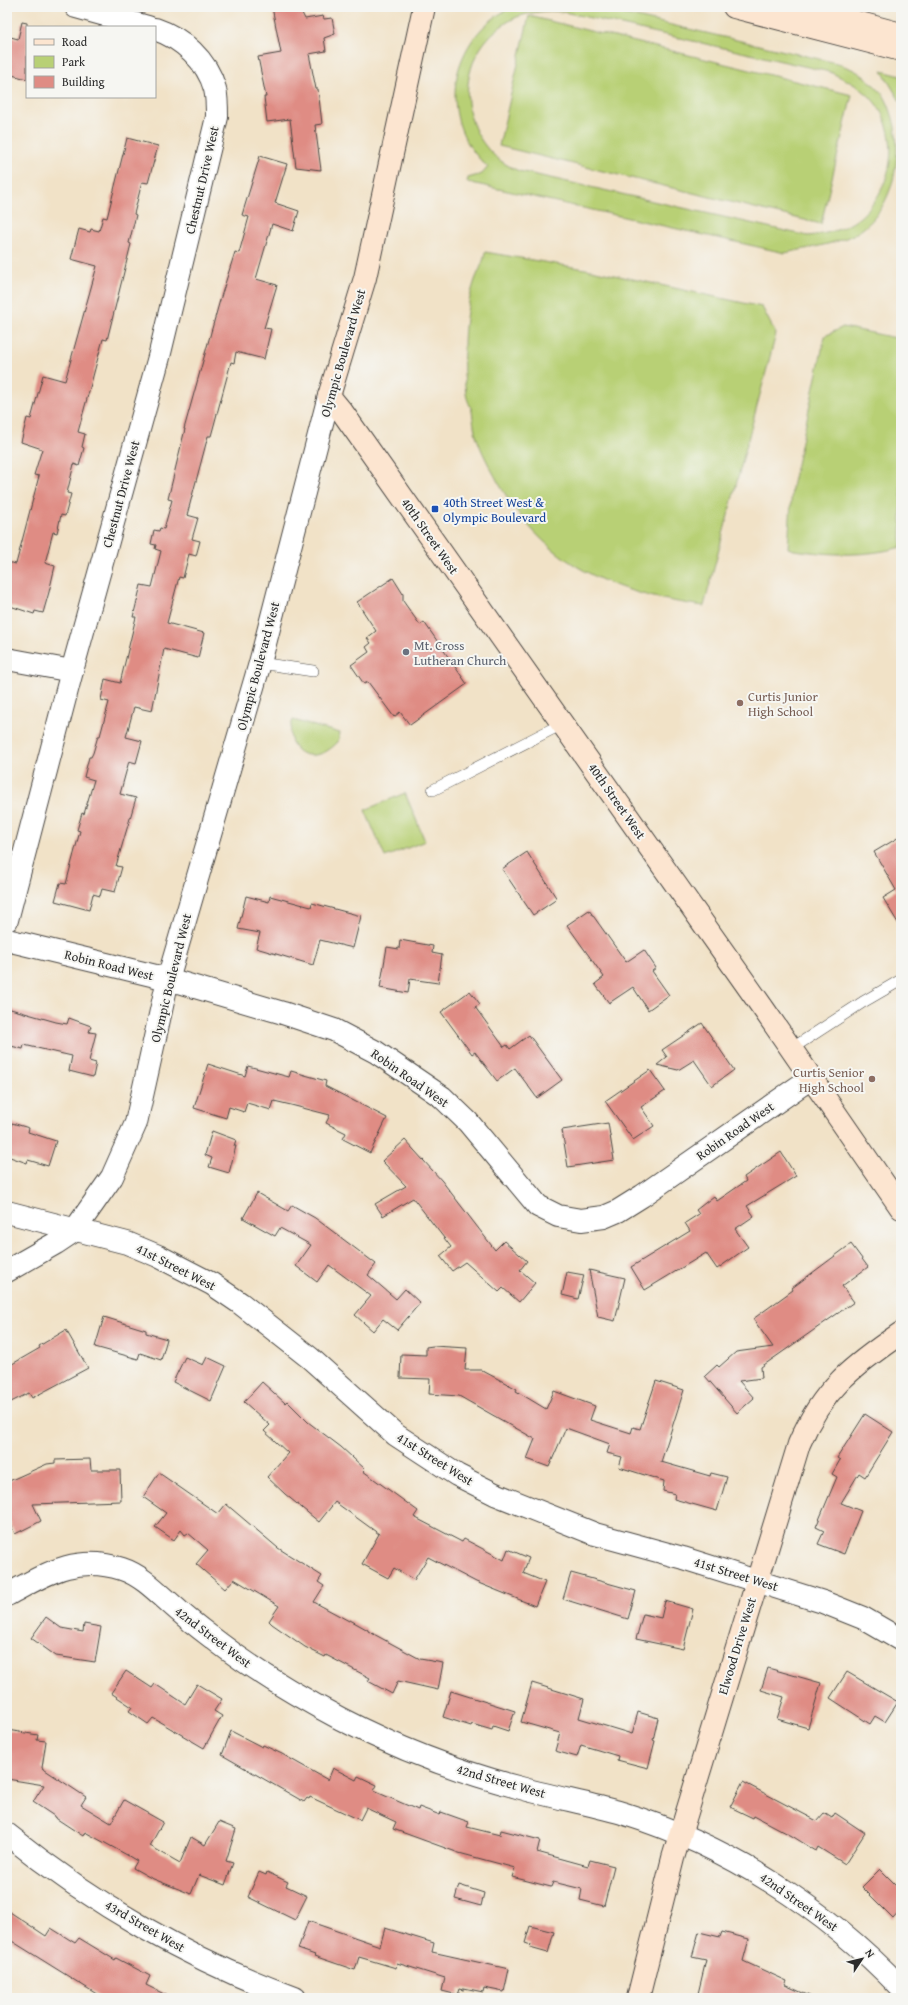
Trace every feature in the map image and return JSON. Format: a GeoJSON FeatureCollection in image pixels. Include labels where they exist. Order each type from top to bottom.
{"type":"FeatureCollection","features":[{"type":"Feature","properties":{"kind":"street"},"geometry":{"type":"LineString","coordinates":[[76,7],[144,26]]}},
{"type":"Feature","properties":{"kind":"street"},"geometry":{"type":"LineString","coordinates":[[734,7],[901,45]]}},
{"type":"Feature","properties":{"kind":"street"},"geometry":{"type":"LineString","coordinates":[[800,7],[901,45]]}},
{"type":"Feature","properties":{"kind":"street","name":"Olympic Boulevard West"},"geometry":{"type":"LineString","coordinates":[[7,1271],[56,1243],[74,1230],[112,1177],[136,1123],[168,979],[260,663],[329,396],[364,278],[425,8]]}},
{"type":"Feature","properties":{"kind":"street","name":"Chestnut Drive West"},"geometry":{"type":"LineString","coordinates":[[7,920],[72,671],[159,357],[217,117],[215,90],[196,56],[179,39],[156,29]]}},
{"type":"Feature","properties":{"kind":"street","name":"40th Street West"},"geometry":{"type":"LineString","coordinates":[[329,396],[343,412],[901,1208]]}},
{"type":"Feature","properties":{"kind":"street"},"geometry":{"type":"LineString","coordinates":[[7,659],[72,671]]}},
{"type":"Feature","properties":{"kind":"street","name":"Robin Road West"},"geometry":{"type":"LineString","coordinates":[[7,940],[168,979],[283,1013],[327,1028],[376,1052],[442,1097],[468,1122],[538,1206],[558,1216],[582,1220],[604,1216],[642,1196],[811,1078]]}},
{"type":"Feature","properties":{"kind":"street","name":"41st Street West"},"geometry":{"type":"LineString","coordinates":[[7,1212],[127,1243],[158,1256],[212,1284],[240,1303],[310,1358],[396,1435],[457,1475],[482,1488],[595,1534],[757,1580],[824,1602],[863,1618],[901,1640]]}},
{"type":"Feature","properties":{"kind":"street","name":"Elwood Drive West"},"geometry":{"type":"LineString","coordinates":[[638,1998],[680,1835],[799,1444],[820,1404],[839,1380],[856,1365],[901,1333]]}},
{"type":"Feature","properties":{"kind":"street","name":"42nd Street West"},"geometry":{"type":"LineString","coordinates":[[7,1595],[60,1568],[82,1563],[103,1564],[125,1570],[144,1581],[198,1626],[261,1673],[322,1709],[385,1740],[473,1774],[519,1788],[624,1814],[680,1835],[747,1868],[788,1892],[853,1941],[901,1988]]}},
{"type":"Feature","properties":{"kind":"street","name":"43rd Street West"},"geometry":{"type":"LineString","coordinates":[[7,1834],[60,1874],[147,1929],[226,1969],[295,1998]]}},
{"type":"Feature","properties":{"kind":"lane"},"geometry":{"type":"LineString","coordinates":[[260,663],[312,671]]}},
{"type":"Feature","properties":{"kind":"lane"},"geometry":{"type":"LineString","coordinates":[[434,790],[562,724]]}},
{"type":"Feature","properties":{"kind":"lane"},"geometry":{"type":"LineString","coordinates":[[791,1049],[852,1009],[901,980]]}},
{"type":"Feature","properties":{"kind":"green space"},"geometry":{"type":"Polygon","coordinates":[[[513,7],[593,7],[841,64],[858,72],[874,85],[884,96],[891,113],[896,132],[897,152],[895,172],[889,192],[881,209],[869,224],[853,235],[828,244],[785,253],[467,182],[468,178],[482,174],[488,167],[471,148],[460,127],[455,104],[456,80],[463,58],[474,37],[491,20],[513,7]],[[550,11],[532,13],[516,17],[506,23],[488,39],[475,58],[469,79],[468,101],[473,123],[483,142],[498,159],[519,171],[808,236],[835,231],[847,226],[859,218],[871,206],[880,192],[887,177],[890,160],[888,127],[881,112],[871,98],[852,83],[830,72],[564,12],[550,11]]]}},
{"type":"Feature","properties":{"kind":"green space"},"geometry":{"type":"Polygon","coordinates":[[[529,16],[852,95],[821,224],[499,146],[529,16]]]}},
{"type":"Feature","properties":{"kind":"green space"},"geometry":{"type":"Polygon","coordinates":[[[882,71],[901,76],[901,103],[882,71]]]}},
{"type":"Feature","properties":{"kind":"green space"},"geometry":{"type":"Polygon","coordinates":[[[485,252],[591,270],[762,307],[776,334],[704,606],[671,601],[640,593],[611,583],[584,571],[560,555],[537,535],[517,511],[498,482],[483,453],[476,435],[472,411],[466,394],[464,372],[466,316],[474,283],[485,252]]]}},
{"type":"Feature","properties":{"kind":"green space"},"geometry":{"type":"Polygon","coordinates":[[[843,327],[901,339],[901,547],[861,554],[821,553],[794,550],[788,548],[792,487],[825,336],[843,327]]]}},
{"type":"Feature","properties":{"kind":"green space"},"geometry":{"type":"Polygon","coordinates":[[[293,720],[340,733],[338,742],[323,753],[307,755],[301,753],[292,743],[291,728],[293,720]]]}},
{"type":"Feature","properties":{"kind":"green space"},"geometry":{"type":"Polygon","coordinates":[[[405,793],[425,841],[385,857],[365,810],[405,793]]]}},
{"type":"Feature","properties":{"kind":"building"},"geometry":{"type":"Polygon","coordinates":[[[272,7],[299,7],[305,19],[323,16],[324,19],[332,18],[335,34],[324,38],[326,51],[309,54],[316,89],[318,89],[322,124],[315,125],[321,170],[296,167],[290,119],[267,122],[264,97],[266,97],[258,57],[281,53],[272,7]]]}},
{"type":"Feature","properties":{"kind":"building"},"geometry":{"type":"Polygon","coordinates":[[[22,22],[27,23],[26,79],[8,74],[11,63],[7,62],[7,36],[18,39],[22,22]]]}},
{"type":"Feature","properties":{"kind":"building"},"geometry":{"type":"Polygon","coordinates":[[[127,138],[158,146],[148,183],[142,182],[134,214],[136,215],[129,243],[131,244],[107,340],[103,339],[78,432],[85,434],[82,447],[84,448],[79,466],[74,464],[67,493],[71,494],[65,516],[61,515],[57,533],[53,532],[45,563],[55,566],[49,592],[43,613],[35,611],[34,614],[7,605],[7,562],[16,564],[39,476],[34,475],[42,449],[21,442],[27,418],[31,419],[43,375],[65,381],[97,266],[71,259],[79,229],[90,232],[91,229],[99,231],[103,217],[107,218],[127,138]]]}},
{"type":"Feature","properties":{"kind":"building"},"geometry":{"type":"Polygon","coordinates":[[[260,156],[287,164],[275,203],[299,211],[293,231],[272,224],[256,279],[277,285],[264,328],[271,329],[264,359],[236,352],[234,363],[231,362],[211,436],[208,436],[187,515],[198,518],[192,539],[200,541],[196,556],[189,554],[183,578],[179,577],[167,623],[204,633],[198,658],[164,649],[152,711],[134,707],[126,737],[142,741],[136,763],[129,761],[120,794],[136,798],[116,866],[122,867],[115,892],[102,889],[100,896],[93,894],[89,910],[55,901],[60,883],[66,884],[80,831],[77,830],[82,813],[84,814],[94,780],[84,777],[89,757],[91,757],[93,753],[98,736],[100,736],[109,702],[101,700],[105,679],[120,683],[136,617],[133,617],[141,585],[152,587],[161,551],[155,549],[156,545],[151,544],[154,530],[159,531],[160,528],[164,529],[172,500],[168,499],[184,429],[235,252],[239,253],[249,217],[242,215],[260,156]]]}},
{"type":"Feature","properties":{"kind":"building","name":"Mt. Cross Lutheran Church"},"geometry":{"type":"Polygon","coordinates":[[[393,578],[403,594],[403,601],[420,625],[424,622],[467,684],[410,725],[400,712],[394,717],[368,682],[364,684],[351,665],[369,652],[366,647],[371,643],[367,638],[376,631],[357,602],[393,578]]]}},
{"type":"Feature","properties":{"kind":"building"},"geometry":{"type":"Polygon","coordinates":[[[901,836],[901,928],[883,898],[896,890],[874,852],[901,836]]]}},
{"type":"Feature","properties":{"kind":"building"},"geometry":{"type":"Polygon","coordinates":[[[527,852],[557,899],[533,915],[502,869],[527,852]]]}},
{"type":"Feature","properties":{"kind":"building"},"geometry":{"type":"Polygon","coordinates":[[[246,896],[269,902],[270,896],[311,907],[312,903],[361,916],[353,948],[320,940],[313,965],[256,948],[260,933],[238,929],[246,896]]]}},
{"type":"Feature","properties":{"kind":"building"},"geometry":{"type":"Polygon","coordinates":[[[589,910],[626,962],[644,950],[656,968],[652,971],[669,995],[648,1010],[633,987],[609,1003],[595,984],[604,977],[567,925],[589,910]]]}},
{"type":"Feature","properties":{"kind":"building"},"geometry":{"type":"Polygon","coordinates":[[[400,940],[433,946],[432,953],[442,955],[438,983],[410,979],[408,993],[380,988],[387,947],[399,949],[400,940]]]}},
{"type":"Feature","properties":{"kind":"building"},"geometry":{"type":"Polygon","coordinates":[[[470,991],[480,1004],[475,1007],[504,1047],[507,1045],[510,1049],[529,1035],[562,1080],[537,1098],[515,1068],[497,1081],[475,1052],[472,1054],[441,1012],[470,991]]]}},
{"type":"Feature","properties":{"kind":"building"},"geometry":{"type":"Polygon","coordinates":[[[7,1008],[56,1022],[67,1024],[69,1018],[91,1026],[89,1032],[96,1033],[89,1061],[96,1063],[93,1077],[69,1071],[72,1056],[24,1045],[23,1049],[7,1045],[7,1008]]]}},
{"type":"Feature","properties":{"kind":"building"},"geometry":{"type":"Polygon","coordinates":[[[702,1023],[734,1070],[712,1086],[694,1060],[678,1070],[657,1065],[667,1057],[662,1050],[702,1023]]]}},
{"type":"Feature","properties":{"kind":"building"},"geometry":{"type":"Polygon","coordinates":[[[208,1064],[245,1076],[248,1066],[289,1077],[291,1071],[326,1081],[325,1086],[387,1118],[370,1153],[343,1139],[346,1133],[326,1123],[330,1115],[291,1105],[274,1101],[271,1110],[247,1103],[244,1112],[229,1107],[226,1118],[194,1108],[208,1064]]]}},
{"type":"Feature","properties":{"kind":"building"},"geometry":{"type":"Polygon","coordinates":[[[650,1070],[665,1091],[641,1107],[654,1126],[633,1140],[605,1101],[650,1070]]]}},
{"type":"Feature","properties":{"kind":"building"},"geometry":{"type":"Polygon","coordinates":[[[12,1123],[29,1128],[28,1132],[56,1141],[48,1166],[28,1160],[27,1163],[7,1156],[7,1135],[12,1123]]]}},
{"type":"Feature","properties":{"kind":"building"},"geometry":{"type":"Polygon","coordinates":[[[608,1123],[614,1160],[568,1167],[562,1130],[608,1123]]]}},
{"type":"Feature","properties":{"kind":"building"},"geometry":{"type":"Polygon","coordinates":[[[212,1131],[236,1140],[234,1146],[236,1146],[229,1173],[209,1167],[212,1158],[205,1155],[212,1131]]]}},
{"type":"Feature","properties":{"kind":"building"},"geometry":{"type":"Polygon","coordinates":[[[405,1140],[442,1181],[495,1250],[504,1241],[527,1261],[520,1270],[535,1283],[519,1302],[503,1288],[499,1292],[465,1262],[452,1271],[440,1256],[451,1247],[413,1198],[383,1216],[375,1204],[406,1186],[382,1161],[405,1140]]]}},
{"type":"Feature","properties":{"kind":"building"},"geometry":{"type":"Polygon","coordinates":[[[781,1152],[796,1176],[747,1206],[754,1216],[735,1229],[748,1247],[717,1269],[706,1253],[645,1290],[631,1267],[690,1231],[685,1223],[699,1214],[696,1210],[714,1196],[717,1201],[746,1181],[744,1177],[781,1152]]]}},
{"type":"Feature","properties":{"kind":"building"},"geometry":{"type":"Polygon","coordinates":[[[257,1193],[288,1211],[292,1205],[315,1218],[376,1264],[368,1275],[396,1299],[405,1289],[420,1303],[397,1330],[383,1319],[373,1331],[355,1315],[371,1296],[329,1265],[317,1282],[296,1266],[311,1245],[280,1228],[275,1236],[243,1218],[257,1193]]]}},
{"type":"Feature","properties":{"kind":"building"},"geometry":{"type":"Polygon","coordinates":[[[851,1244],[868,1267],[842,1286],[854,1302],[761,1367],[762,1378],[739,1381],[754,1398],[737,1413],[705,1376],[717,1365],[719,1367],[736,1352],[773,1347],[753,1319],[793,1290],[792,1288],[851,1244]]]}},
{"type":"Feature","properties":{"kind":"building"},"geometry":{"type":"Polygon","coordinates":[[[589,1270],[625,1278],[615,1321],[598,1317],[589,1270]]]}},
{"type":"Feature","properties":{"kind":"building"},"geometry":{"type":"Polygon","coordinates":[[[567,1272],[584,1275],[578,1299],[562,1295],[567,1272]]]}},
{"type":"Feature","properties":{"kind":"building"},"geometry":{"type":"Polygon","coordinates":[[[104,1317],[146,1330],[146,1333],[167,1339],[161,1360],[140,1353],[138,1359],[95,1347],[104,1317]]]}},
{"type":"Feature","properties":{"kind":"building"},"geometry":{"type":"Polygon","coordinates":[[[66,1330],[88,1368],[32,1398],[29,1393],[7,1404],[7,1367],[40,1348],[39,1346],[66,1330]]]}},
{"type":"Feature","properties":{"kind":"building"},"geometry":{"type":"Polygon","coordinates":[[[426,1347],[467,1348],[465,1370],[481,1370],[517,1389],[516,1391],[546,1409],[554,1391],[595,1406],[590,1420],[631,1433],[633,1427],[640,1429],[656,1381],[684,1390],[661,1462],[710,1476],[711,1473],[727,1477],[717,1511],[674,1499],[675,1494],[663,1491],[664,1481],[619,1467],[622,1457],[607,1453],[610,1444],[566,1428],[549,1467],[527,1459],[535,1439],[459,1396],[429,1394],[430,1379],[400,1378],[401,1354],[426,1355],[426,1347]]]}},
{"type":"Feature","properties":{"kind":"building"},"geometry":{"type":"Polygon","coordinates":[[[185,1357],[203,1365],[207,1357],[226,1366],[211,1401],[173,1382],[185,1357]]]}},
{"type":"Feature","properties":{"kind":"building"},"geometry":{"type":"Polygon","coordinates":[[[262,1382],[285,1403],[287,1401],[308,1422],[341,1447],[365,1469],[363,1471],[418,1511],[414,1517],[462,1542],[464,1539],[504,1560],[508,1549],[529,1558],[523,1573],[545,1582],[535,1606],[476,1582],[428,1557],[414,1580],[394,1568],[388,1578],[362,1564],[379,1534],[335,1502],[319,1522],[267,1477],[288,1453],[264,1431],[270,1425],[244,1402],[262,1382]]]}},
{"type":"Feature","properties":{"kind":"building"},"geometry":{"type":"Polygon","coordinates":[[[865,1414],[893,1432],[865,1477],[859,1473],[841,1503],[861,1511],[844,1554],[818,1544],[824,1531],[816,1527],[837,1477],[832,1474],[840,1460],[837,1458],[865,1414]]]}},
{"type":"Feature","properties":{"kind":"building"},"geometry":{"type":"Polygon","coordinates":[[[90,1459],[91,1470],[120,1470],[121,1501],[33,1504],[41,1521],[15,1534],[7,1516],[7,1482],[47,1464],[55,1463],[55,1460],[90,1459]]]}},
{"type":"Feature","properties":{"kind":"building"},"geometry":{"type":"Polygon","coordinates":[[[159,1473],[218,1514],[226,1504],[278,1548],[322,1576],[318,1582],[324,1586],[314,1602],[420,1659],[443,1663],[438,1690],[398,1681],[392,1694],[368,1681],[370,1678],[326,1655],[325,1657],[305,1647],[272,1624],[269,1621],[279,1606],[234,1579],[225,1589],[196,1564],[208,1550],[188,1533],[185,1535],[181,1530],[174,1540],[155,1527],[166,1513],[143,1497],[159,1473]]]}},
{"type":"Feature","properties":{"kind":"building"},"geometry":{"type":"Polygon","coordinates":[[[571,1573],[636,1591],[628,1619],[563,1599],[571,1573]]]}},
{"type":"Feature","properties":{"kind":"building"},"geometry":{"type":"Polygon","coordinates":[[[665,1601],[693,1609],[683,1649],[636,1639],[643,1614],[661,1618],[665,1601]]]}},
{"type":"Feature","properties":{"kind":"building"},"geometry":{"type":"Polygon","coordinates":[[[46,1617],[61,1628],[83,1632],[84,1624],[101,1627],[95,1662],[56,1656],[31,1638],[46,1617]]]}},
{"type":"Feature","properties":{"kind":"building"},"geometry":{"type":"Polygon","coordinates":[[[768,1668],[821,1683],[808,1728],[777,1719],[784,1697],[761,1690],[768,1668]]]}},
{"type":"Feature","properties":{"kind":"building"},"geometry":{"type":"Polygon","coordinates":[[[126,1671],[152,1688],[155,1684],[185,1704],[197,1684],[222,1699],[214,1711],[222,1716],[204,1748],[153,1718],[148,1724],[129,1711],[132,1707],[111,1693],[126,1671]]]}},
{"type":"Feature","properties":{"kind":"building"},"geometry":{"type":"Polygon","coordinates":[[[847,1672],[898,1702],[885,1722],[875,1716],[870,1724],[830,1698],[847,1672]]]}},
{"type":"Feature","properties":{"kind":"building"},"geometry":{"type":"Polygon","coordinates":[[[532,1683],[584,1699],[579,1718],[632,1734],[638,1712],[658,1718],[653,1740],[655,1741],[648,1768],[617,1760],[618,1756],[581,1745],[577,1757],[555,1751],[560,1733],[521,1722],[532,1683]]]}},
{"type":"Feature","properties":{"kind":"building"},"geometry":{"type":"Polygon","coordinates":[[[451,1691],[515,1711],[508,1731],[493,1726],[492,1730],[472,1724],[471,1726],[443,1717],[451,1691]]]}},
{"type":"Feature","properties":{"kind":"building"},"geometry":{"type":"Polygon","coordinates":[[[7,1730],[38,1735],[37,1740],[46,1741],[42,1768],[86,1797],[81,1805],[111,1823],[124,1800],[163,1822],[150,1846],[180,1863],[191,1837],[205,1845],[219,1822],[236,1829],[226,1861],[233,1863],[225,1885],[199,1875],[191,1894],[151,1878],[133,1868],[137,1861],[85,1832],[83,1836],[54,1817],[33,1802],[44,1785],[7,1779],[9,1763],[7,1763],[7,1730]]]}},
{"type":"Feature","properties":{"kind":"building"},"geometry":{"type":"Polygon","coordinates":[[[231,1731],[262,1747],[263,1745],[282,1754],[328,1780],[333,1768],[356,1780],[358,1776],[377,1785],[374,1791],[418,1810],[419,1807],[440,1815],[441,1812],[469,1822],[467,1827],[500,1835],[501,1830],[540,1840],[537,1852],[588,1866],[590,1860],[614,1866],[604,1906],[580,1900],[582,1889],[553,1882],[551,1887],[512,1877],[515,1868],[459,1853],[393,1829],[396,1822],[366,1808],[360,1820],[310,1797],[304,1802],[222,1755],[231,1731]]]}},
{"type":"Feature","properties":{"kind":"building"},"geometry":{"type":"Polygon","coordinates":[[[743,1782],[817,1821],[824,1813],[832,1818],[835,1813],[865,1833],[845,1864],[818,1847],[816,1851],[792,1836],[754,1816],[753,1818],[730,1807],[743,1782]]]}},
{"type":"Feature","properties":{"kind":"building"},"geometry":{"type":"Polygon","coordinates":[[[880,1869],[901,1890],[901,1909],[893,1918],[862,1887],[880,1869]]]}},
{"type":"Feature","properties":{"kind":"building"},"geometry":{"type":"Polygon","coordinates":[[[259,1872],[266,1875],[267,1872],[288,1882],[286,1886],[307,1896],[295,1920],[248,1897],[259,1872]]]}},
{"type":"Feature","properties":{"kind":"building"},"geometry":{"type":"Polygon","coordinates":[[[459,1885],[484,1893],[481,1906],[455,1899],[459,1885]]]}},
{"type":"Feature","properties":{"kind":"building"},"geometry":{"type":"Polygon","coordinates":[[[7,1910],[46,1936],[51,1928],[75,1943],[79,1938],[115,1960],[116,1958],[150,1976],[146,1985],[172,1998],[103,1998],[7,1938],[7,1910]]]}},
{"type":"Feature","properties":{"kind":"building"},"geometry":{"type":"Polygon","coordinates":[[[308,1921],[380,1946],[385,1928],[434,1943],[432,1952],[509,1969],[504,1992],[484,1988],[483,1992],[464,1988],[464,1990],[460,1989],[458,1995],[442,1991],[445,1978],[397,1963],[396,1968],[359,1957],[355,1970],[314,1956],[315,1955],[298,1949],[308,1921]]]}},
{"type":"Feature","properties":{"kind":"building"},"geometry":{"type":"Polygon","coordinates":[[[530,1926],[554,1932],[548,1953],[530,1948],[531,1945],[525,1943],[530,1926]]]}},
{"type":"Feature","properties":{"kind":"building"},"geometry":{"type":"Polygon","coordinates":[[[699,1932],[720,1937],[722,1932],[749,1939],[743,1961],[787,1981],[785,1985],[814,1998],[697,1998],[706,1960],[692,1957],[699,1932]]]}},
{"type":"Feature","properties":{"kind":"place","name":"40th Street West & Olympic Boulevard"},"geometry":{"type":"Point","coordinates":[435,509]}},
{"type":"Feature","properties":{"kind":"place","name":"Mt. Cross Lutheran Church"},"geometry":{"type":"Point","coordinates":[406,652]}},
{"type":"Feature","properties":{"kind":"place","name":"Curtis Junior High School"},"geometry":{"type":"Point","coordinates":[740,703]}},
{"type":"Feature","properties":{"kind":"place","name":"Curtis Senior High School"},"geometry":{"type":"Point","coordinates":[872,1079]}}]}
